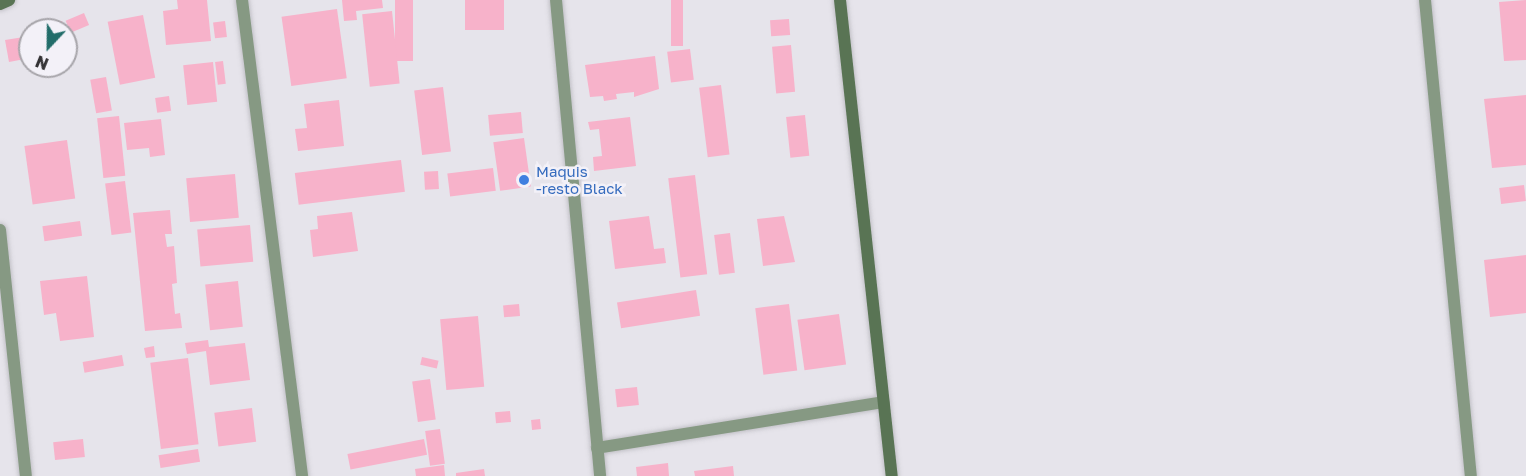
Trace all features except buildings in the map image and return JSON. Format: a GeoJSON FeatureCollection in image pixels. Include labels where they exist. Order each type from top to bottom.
{"type":"FeatureCollection","features":[{"type":"Feature","properties":{"kind":"main road"},"geometry":{"type":"LineString","coordinates":[[0,4],[9,0]]}},
{"type":"Feature","properties":{"kind":"main road"},"geometry":{"type":"LineString","coordinates":[[840,0],[892,476]]}},
{"type":"Feature","properties":{"kind":"street"},"geometry":{"type":"LineString","coordinates":[[242,0],[302,476]]}},
{"type":"Feature","properties":{"kind":"street"},"geometry":{"type":"LineString","coordinates":[[556,0],[600,476]]}},
{"type":"Feature","properties":{"kind":"street"},"geometry":{"type":"LineString","coordinates":[[1425,0],[1470,476]]}},
{"type":"Feature","properties":{"kind":"street"},"geometry":{"type":"LineString","coordinates":[[0,230],[26,476]]}},
{"type":"Feature","properties":{"kind":"street"},"geometry":{"type":"LineString","coordinates":[[597,448],[884,402]]}},
{"type":"Feature","properties":{"kind":"place","name":"Maquis -resto Black"},"geometry":{"type":"Point","coordinates":[524,180]}}]}
